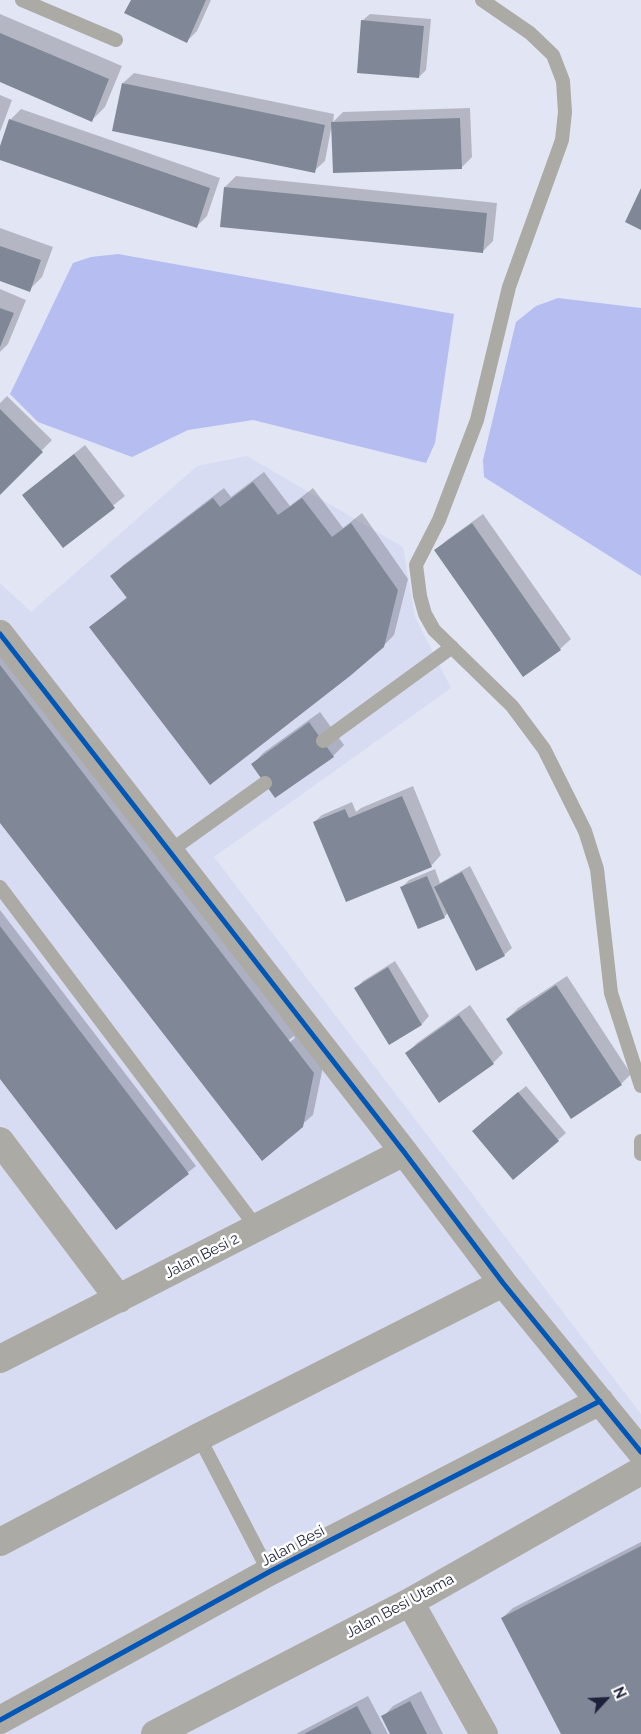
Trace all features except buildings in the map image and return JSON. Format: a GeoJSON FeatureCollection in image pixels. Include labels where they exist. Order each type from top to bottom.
{"type":"FeatureCollection","features":[{"type":"Feature","properties":{"kind":"street"},"geometry":{"type":"LineString","coordinates":[[0,634],[404,1152],[503,1283],[641,1452]]}},
{"type":"Feature","properties":{"kind":"street"},"geometry":{"type":"LineString","coordinates":[[0,1141],[119,1299]]}},
{"type":"Feature","properties":{"kind":"street","name":"Jalan Besi 2"},"geometry":{"type":"LineString","coordinates":[[0,1359],[404,1152]]}},
{"type":"Feature","properties":{"kind":"street"},"geometry":{"type":"LineString","coordinates":[[0,1542],[199,1437],[503,1283]]}},
{"type":"Feature","properties":{"kind":"street","name":"Jalan Besi"},"geometry":{"type":"LineString","coordinates":[[0,1720],[269,1572],[600,1401]]}},
{"type":"Feature","properties":{"kind":"street","name":"Jalan Besi Utama"},"geometry":{"type":"LineString","coordinates":[[156,1734],[410,1602],[641,1471]]}},
{"type":"Feature","properties":{"kind":"street"},"geometry":{"type":"LineString","coordinates":[[410,1602],[484,1734]]}},
{"type":"Feature","properties":{"kind":"lane"},"geometry":{"type":"LineString","coordinates":[[22,0],[116,40]]}},
{"type":"Feature","properties":{"kind":"lane"},"geometry":{"type":"LineString","coordinates":[[482,0],[530,33],[553,55],[563,81],[565,112],[562,140],[509,287],[477,420],[440,520],[416,564],[420,596],[425,614],[434,630],[512,706],[544,749],[585,831],[597,869],[611,993],[641,1086]]}},
{"type":"Feature","properties":{"kind":"lane"},"geometry":{"type":"LineString","coordinates":[[323,741],[452,647]]}},
{"type":"Feature","properties":{"kind":"lane"},"geometry":{"type":"LineString","coordinates":[[170,851],[265,783]]}},
{"type":"Feature","properties":{"kind":"lane"},"geometry":{"type":"LineString","coordinates":[[0,887],[257,1228]]}},
{"type":"Feature","properties":{"kind":"lane"},"geometry":{"type":"LineString","coordinates":[[641,1141],[641,1154]]}},
{"type":"Feature","properties":{"kind":"lane"},"geometry":{"type":"LineString","coordinates":[[199,1437],[269,1572]]}},
{"type":"Feature","properties":{"kind":"shaded area"},"geometry":{"type":"Polygon","coordinates":[[[247,456],[403,547],[415,617],[451,688],[214,857],[641,1414],[641,1734],[0,1734],[0,583],[31,612],[197,466],[247,456]]]}},
{"type":"Feature","properties":{"kind":"water"},"geometry":{"type":"Polygon","coordinates":[[[118,254],[454,314],[435,443],[426,463],[253,420],[188,430],[132,457],[38,422],[10,394],[73,263],[91,257],[118,254]]]}},
{"type":"Feature","properties":{"kind":"water"},"geometry":{"type":"Polygon","coordinates":[[[558,298],[641,308],[641,576],[484,477],[483,460],[516,322],[536,306],[558,298]]]}},
{"type":"Feature","properties":{"kind":"cycle path"},"geometry":{"type":"LineString","coordinates":[[0,634],[404,1152],[503,1283],[641,1452]]}},
{"type":"Feature","properties":{"kind":"cycle path"},"geometry":{"type":"LineString","coordinates":[[0,1720],[269,1572],[600,1401]]}}]}
